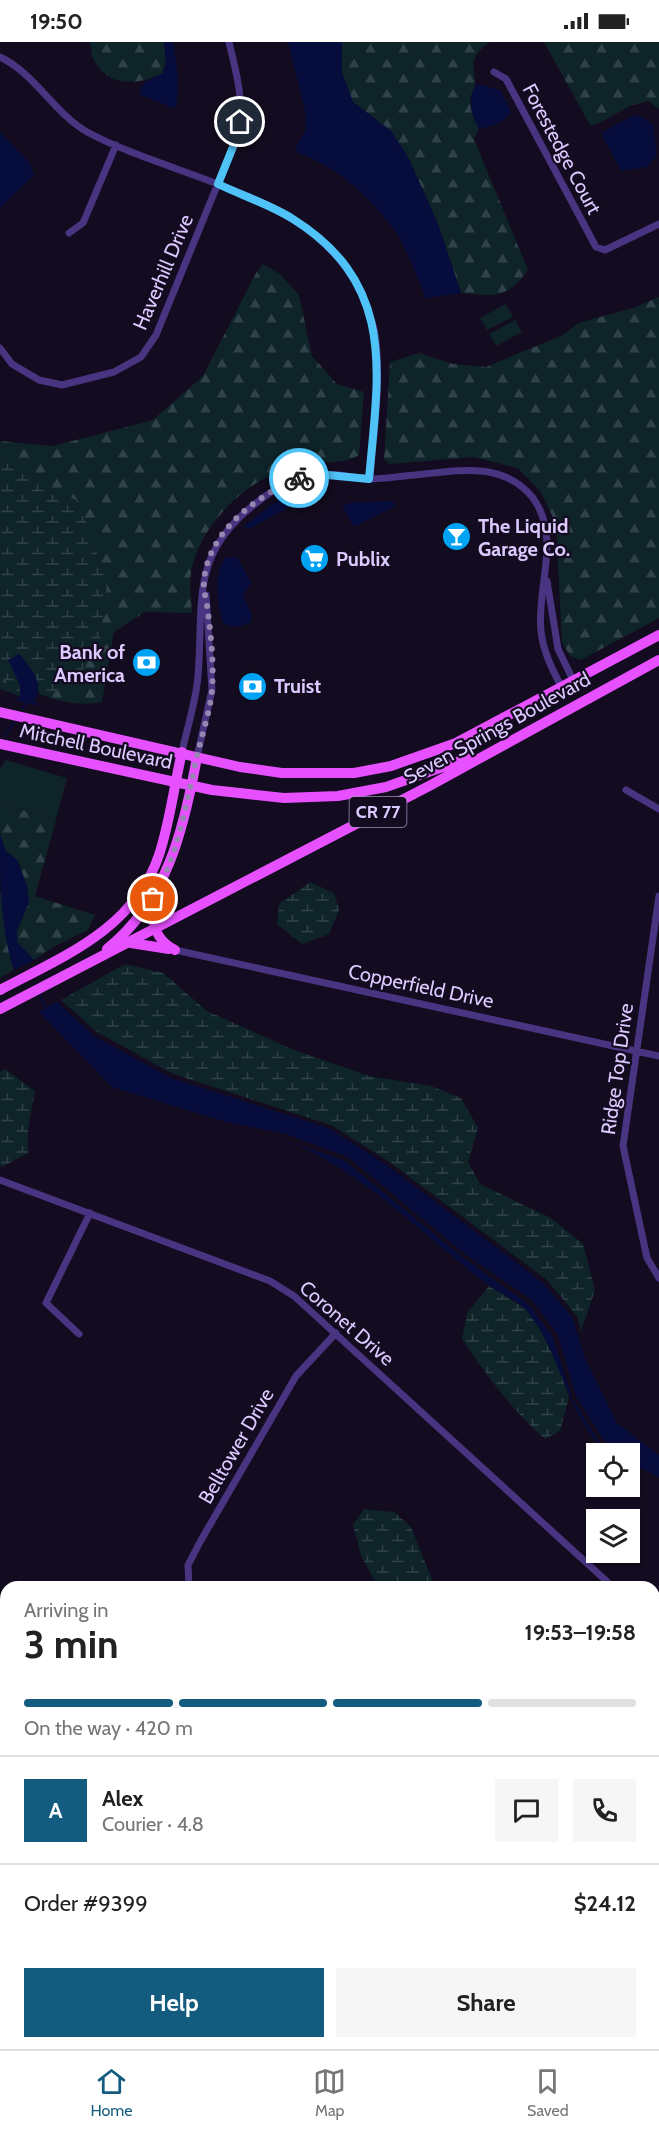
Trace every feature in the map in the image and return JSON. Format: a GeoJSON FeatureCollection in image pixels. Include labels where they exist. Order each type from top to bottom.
{"type":"FeatureCollection","features":[{"type":"Feature","properties":{"kind":"main road","name":"Seven Springs Boulevard"},"geometry":{"type":"LineString","coordinates":[[197,757],[282,773],[354,773],[391,766],[456,743],[659,635]]}},
{"type":"Feature","properties":{"kind":"main road","name":"Seven Springs Boulevard"},"geometry":{"type":"LineString","coordinates":[[5,1007],[459,770],[659,660]]}},
{"type":"Feature","properties":{"kind":"main road","name":"Mitchell Boulevard"},"geometry":{"type":"LineString","coordinates":[[0,744],[232,794],[284,798],[338,796],[386,787],[423,776],[474,755],[626,678]]}},
{"type":"Feature","properties":{"kind":"main road","name":"Mitchell Boulevard"},"geometry":{"type":"LineString","coordinates":[[0,712],[197,757]]}},
{"type":"Feature","properties":{"kind":"main road"},"geometry":{"type":"LineString","coordinates":[[1,990],[106,931],[138,896],[150,877],[161,849],[182,752]]}},
{"type":"Feature","properties":{"kind":"main road"},"geometry":{"type":"LineString","coordinates":[[175,950],[164,943],[152,916],[156,894],[176,846],[197,757]]}},
{"type":"Feature","properties":{"kind":"main road"},"geometry":{"type":"LineString","coordinates":[[93,960],[134,923],[156,894]]}},
{"type":"Feature","properties":{"kind":"main road"},"geometry":{"type":"LineString","coordinates":[[128,944],[144,944],[175,950]]}},
{"type":"Feature","properties":{"kind":"street","name":"Haverhill Drive"},"geometry":{"type":"LineString","coordinates":[[0,348],[12,364],[39,380],[62,385],[114,372],[141,357],[156,335],[237,137],[242,107],[229,42]]}},
{"type":"Feature","properties":{"kind":"street"},"geometry":{"type":"LineString","coordinates":[[0,57],[34,82],[63,114],[87,132],[218,184],[292,219],[323,241],[344,265],[362,292],[375,332],[379,370],[369,479]]}},
{"type":"Feature","properties":{"kind":"street","name":"Forestedge Court"},"geometry":{"type":"LineString","coordinates":[[494,72],[506,79],[596,247],[605,250],[659,224]]}},
{"type":"Feature","properties":{"kind":"street"},"geometry":{"type":"LineString","coordinates":[[69,233],[83,223],[116,145]]}},
{"type":"Feature","properties":{"kind":"street"},"geometry":{"type":"LineString","coordinates":[[182,752],[198,678],[204,581],[214,548],[225,530],[280,486],[298,478],[317,474],[369,479],[483,470],[510,479],[534,499],[541,514],[545,530],[546,579],[558,650],[573,680]]}},
{"type":"Feature","properties":{"kind":"street"},"geometry":{"type":"LineString","coordinates":[[546,579],[542,597],[540,631],[546,656],[561,686]]}},
{"type":"Feature","properties":{"kind":"street"},"geometry":{"type":"LineString","coordinates":[[197,757],[212,690],[211,639],[204,581]]}},
{"type":"Feature","properties":{"kind":"street"},"geometry":{"type":"LineString","coordinates":[[626,790],[659,809]]}},
{"type":"Feature","properties":{"kind":"street","name":"Ridge Top Drive"},"geometry":{"type":"LineString","coordinates":[[659,896],[623,1146],[647,1258],[659,1278]]}},
{"type":"Feature","properties":{"kind":"street","name":"Copperfield Drive"},"geometry":{"type":"LineString","coordinates":[[175,950],[659,1056]]}},
{"type":"Feature","properties":{"kind":"street","name":"Coronet Drive"},"geometry":{"type":"LineString","coordinates":[[0,1180],[270,1281],[294,1296],[606,1581]]}},
{"type":"Feature","properties":{"kind":"street"},"geometry":{"type":"LineString","coordinates":[[80,1334],[46,1303],[90,1213]]}},
{"type":"Feature","properties":{"kind":"street","name":"Belltower Drive"},"geometry":{"type":"LineString","coordinates":[[189,1581],[188,1565],[200,1542],[296,1376],[336,1333]]}},
{"type":"Feature","properties":{"kind":"green space"},"geometry":{"type":"Polygon","coordinates":[[[90,42],[164,42],[166,61],[163,73],[133,82],[114,79],[98,66],[92,56],[90,42]]]}},
{"type":"Feature","properties":{"kind":"green space"},"geometry":{"type":"Polygon","coordinates":[[[342,42],[489,42],[474,60],[475,85],[471,105],[473,117],[479,128],[474,139],[528,270],[513,287],[491,295],[461,293],[438,224],[408,157],[391,131],[353,102],[342,73],[342,42]]]}},
{"type":"Feature","properties":{"kind":"green space"},"geometry":{"type":"Polygon","coordinates":[[[544,42],[659,42],[659,109],[648,101],[630,106],[595,125],[590,125],[544,42]]]}},
{"type":"Feature","properties":{"kind":"green space"},"geometry":{"type":"Polygon","coordinates":[[[263,264],[280,274],[299,295],[312,356],[337,384],[364,392],[359,455],[339,461],[305,464],[286,469],[249,488],[233,502],[218,517],[196,553],[190,577],[192,613],[145,612],[114,632],[102,702],[78,703],[47,697],[39,694],[38,682],[20,696],[0,689],[0,441],[53,446],[153,420],[203,376],[256,273],[263,264]]]}},
{"type":"Feature","properties":{"kind":"green space"},"geometry":{"type":"Polygon","coordinates":[[[659,297],[659,618],[581,660],[570,656],[562,642],[556,524],[541,492],[518,468],[473,457],[390,464],[384,459],[390,362],[419,353],[453,364],[486,367],[563,335],[578,323],[633,308],[659,297]]]}},
{"type":"Feature","properties":{"kind":"green space"},"geometry":{"type":"Polygon","coordinates":[[[506,304],[513,317],[487,330],[480,318],[506,304]]]}},
{"type":"Feature","properties":{"kind":"green space"},"geometry":{"type":"Polygon","coordinates":[[[515,320],[522,332],[496,346],[489,334],[515,320]]]}},
{"type":"Feature","properties":{"kind":"green space"},"geometry":{"type":"Polygon","coordinates":[[[0,454],[40,486],[79,501],[107,584],[100,638],[72,689],[39,694],[38,682],[8,660],[20,685],[20,696],[0,675],[0,454]]]}},
{"type":"Feature","properties":{"kind":"green space"},"geometry":{"type":"Polygon","coordinates":[[[6,760],[67,778],[56,820],[0,804],[0,768],[6,760]]]}},
{"type":"Feature","properties":{"kind":"green space"},"geometry":{"type":"Polygon","coordinates":[[[0,804],[56,820],[35,896],[95,915],[88,930],[53,947],[34,960],[17,942],[17,930],[29,902],[18,861],[5,850],[0,834],[0,804]]]}},
{"type":"Feature","properties":{"kind":"green space"},"geometry":{"type":"Polygon","coordinates":[[[310,882],[334,893],[339,910],[329,934],[302,944],[277,924],[279,904],[310,882]]]}},
{"type":"Feature","properties":{"kind":"green space"},"geometry":{"type":"Polygon","coordinates":[[[0,890],[14,970],[0,978],[0,890]]]}},
{"type":"Feature","properties":{"kind":"green space"},"geometry":{"type":"Polygon","coordinates":[[[125,964],[163,973],[207,1011],[294,1050],[369,1076],[431,1086],[461,1098],[478,1128],[468,1162],[480,1184],[551,1218],[583,1244],[595,1290],[581,1331],[577,1316],[547,1280],[388,1161],[331,1125],[173,1074],[97,1032],[61,1000],[125,964]]]}},
{"type":"Feature","properties":{"kind":"green space"},"geometry":{"type":"Polygon","coordinates":[[[5,1069],[35,1091],[28,1129],[28,1153],[2,1167],[0,1165],[0,1072],[5,1069]]]}},
{"type":"Feature","properties":{"kind":"green space"},"geometry":{"type":"Polygon","coordinates":[[[489,1286],[526,1309],[550,1344],[569,1397],[560,1431],[545,1439],[500,1392],[462,1339],[467,1313],[489,1286]]]}},
{"type":"Feature","properties":{"kind":"green space"},"geometry":{"type":"Polygon","coordinates":[[[364,1509],[394,1512],[411,1527],[433,1581],[375,1581],[361,1555],[353,1525],[364,1509]]]}},
{"type":"Feature","properties":{"kind":"shaded area"},"geometry":{"type":"Polygon","coordinates":[[[164,42],[173,42],[176,58],[178,91],[176,107],[173,108],[141,95],[139,91],[145,82],[163,73],[166,61],[164,42]]]}},
{"type":"Feature","properties":{"kind":"shaded area"},"geometry":{"type":"Polygon","coordinates":[[[288,42],[342,42],[342,73],[353,102],[391,131],[408,157],[438,224],[461,293],[426,298],[401,241],[377,209],[341,176],[298,153],[295,149],[306,129],[305,110],[288,42]]]}},
{"type":"Feature","properties":{"kind":"shaded area"},"geometry":{"type":"Polygon","coordinates":[[[480,84],[501,91],[511,112],[497,124],[479,128],[472,112],[471,102],[475,85],[480,84]]]}},
{"type":"Feature","properties":{"kind":"shaded area"},"geometry":{"type":"Polygon","coordinates":[[[634,115],[643,117],[653,125],[657,155],[647,167],[621,171],[603,137],[603,132],[634,115]]]}},
{"type":"Feature","properties":{"kind":"shaded area"},"geometry":{"type":"Polygon","coordinates":[[[0,132],[30,163],[34,175],[0,208],[0,132]]]}},
{"type":"Feature","properties":{"kind":"shaded area"},"geometry":{"type":"Polygon","coordinates":[[[318,486],[322,489],[247,530],[245,525],[283,496],[318,486]]]}},
{"type":"Feature","properties":{"kind":"shaded area"},"geometry":{"type":"Polygon","coordinates":[[[393,501],[395,506],[354,527],[342,506],[349,503],[393,501]]]}},
{"type":"Feature","properties":{"kind":"shaded area"},"geometry":{"type":"Polygon","coordinates":[[[237,557],[251,583],[243,595],[252,615],[251,622],[241,626],[224,624],[218,599],[221,565],[225,558],[237,557]]]}},
{"type":"Feature","properties":{"kind":"shaded area"},"geometry":{"type":"Polygon","coordinates":[[[19,654],[35,676],[38,688],[34,701],[40,706],[16,700],[20,696],[20,685],[8,660],[19,654]]]}},
{"type":"Feature","properties":{"kind":"shaded area"},"geometry":{"type":"Polygon","coordinates":[[[0,834],[5,850],[18,861],[27,886],[29,903],[17,930],[17,942],[34,960],[14,970],[3,920],[0,834]]]}},
{"type":"Feature","properties":{"kind":"shaded area"},"geometry":{"type":"Polygon","coordinates":[[[57,1002],[94,1036],[171,1078],[328,1128],[385,1164],[505,1254],[544,1284],[572,1317],[585,1358],[617,1423],[659,1455],[659,1477],[640,1467],[640,1443],[608,1443],[603,1439],[576,1396],[558,1335],[532,1300],[465,1254],[348,1157],[286,1134],[226,1122],[112,1087],[39,1012],[57,1002]]]}},
{"type":"Feature","properties":{"kind":"shaded area"},"geometry":{"type":"Polygon","coordinates":[[[269,1135],[345,1161],[462,1257],[528,1304],[553,1337],[572,1398],[600,1443],[593,1438],[582,1421],[539,1328],[523,1307],[490,1286],[358,1180],[301,1147],[269,1135]]]}},
{"type":"Feature","properties":{"kind":"waterway"},"geometry":{"type":"LineString","coordinates":[[22,709],[26,703]]}},
{"type":"Feature","properties":{"kind":"waterway"},"geometry":{"type":"LineString","coordinates":[[4,737],[14,722]]}},
{"type":"Feature","properties":{"kind":"waterway"},"geometry":{"type":"LineString","coordinates":[[38,992],[46,1008]]}},
{"type":"Feature","properties":{"kind":"way so far"},"geometry":{"type":"LineString","coordinates":[[153,899],[165,876],[176,846],[192,786],[212,690],[211,639],[204,581],[207,568],[214,548],[225,530],[261,499],[280,486],[299,478]]}},
{"type":"Feature","properties":{"kind":"place","name":"The Liquid Garage Co."},"geometry":{"type":"Point","coordinates":[457,537]}},
{"type":"Feature","properties":{"kind":"place","name":"Publix"},"geometry":{"type":"Point","coordinates":[315,559]}},
{"type":"Feature","properties":{"kind":"place","name":"Bank of America"},"geometry":{"type":"Point","coordinates":[146,663]}},
{"type":"Feature","properties":{"kind":"place","name":"Truist"},"geometry":{"type":"Point","coordinates":[253,686]}},
{"type":"Feature","properties":{"kind":"route"},"geometry":{"type":"LineString","coordinates":[[240,122],[237,137],[218,184],[292,219],[323,241],[344,265],[362,292],[375,332],[379,370],[369,479],[317,474],[299,478]]}}]}
